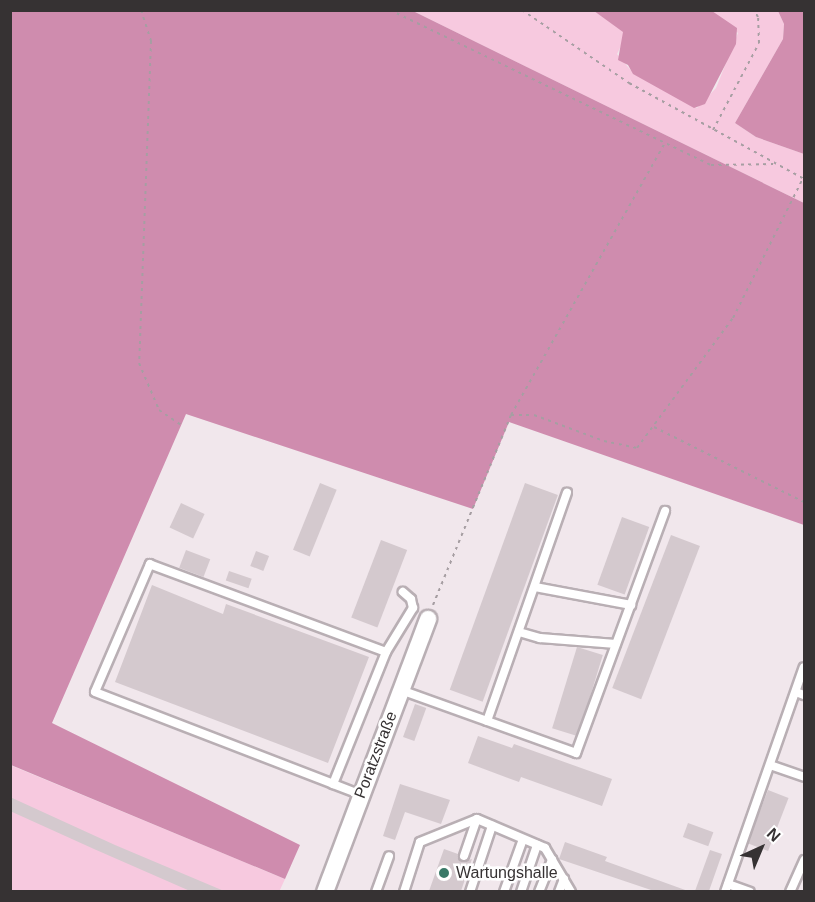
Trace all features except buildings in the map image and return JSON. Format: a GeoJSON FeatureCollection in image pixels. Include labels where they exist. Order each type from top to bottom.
{"type":"FeatureCollection","features":[{"type":"Feature","properties":{"kind":"street","name":"Poratzstraße"},"geometry":{"type":"LineString","coordinates":[[325,891],[428,619]]}},
{"type":"Feature","properties":{"kind":"lane"},"geometry":{"type":"LineString","coordinates":[[487,721],[567,493]]}},
{"type":"Feature","properties":{"kind":"lane"},"geometry":{"type":"LineString","coordinates":[[401,690],[576,753],[665,512]]}},
{"type":"Feature","properties":{"kind":"lane"},"geometry":{"type":"LineString","coordinates":[[362,795],[95,692],[150,564],[386,652]]}},
{"type":"Feature","properties":{"kind":"lane"},"geometry":{"type":"LineString","coordinates":[[535,586],[631,605]]}},
{"type":"Feature","properties":{"kind":"lane"},"geometry":{"type":"LineString","coordinates":[[333,784],[386,652],[413,608],[411,599],[403,592]]}},
{"type":"Feature","properties":{"kind":"lane"},"geometry":{"type":"LineString","coordinates":[[519,632],[540,638],[616,644]]}},
{"type":"Feature","properties":{"kind":"lane"},"geometry":{"type":"LineString","coordinates":[[750,891],[726,888],[770,765],[800,694],[804,667]]}},
{"type":"Feature","properties":{"kind":"lane"},"geometry":{"type":"LineString","coordinates":[[770,765],[804,777]]}},
{"type":"Feature","properties":{"kind":"lane"},"geometry":{"type":"LineString","coordinates":[[464,856],[477,819]]}},
{"type":"Feature","properties":{"kind":"lane"},"geometry":{"type":"LineString","coordinates":[[404,891],[420,842],[477,819],[537,845],[552,859],[571,891]]}},
{"type":"Feature","properties":{"kind":"lane"},"geometry":{"type":"LineString","coordinates":[[470,891],[492,826]]}},
{"type":"Feature","properties":{"kind":"lane"},"geometry":{"type":"LineString","coordinates":[[504,891],[523,839]]}},
{"type":"Feature","properties":{"kind":"lane"},"geometry":{"type":"LineString","coordinates":[[521,891],[537,845]]}},
{"type":"Feature","properties":{"kind":"lane"},"geometry":{"type":"LineString","coordinates":[[376,891],[389,856]]}},
{"type":"Feature","properties":{"kind":"lane"},"geometry":{"type":"LineString","coordinates":[[539,891],[552,859]]}},
{"type":"Feature","properties":{"kind":"lane"},"geometry":{"type":"LineString","coordinates":[[790,891],[804,860]]}},
{"type":"Feature","properties":{"kind":"lane"},"geometry":{"type":"LineString","coordinates":[[559,891],[564,879]]}},
{"type":"Feature","properties":{"kind":"path"},"geometry":{"type":"LineString","coordinates":[[141,10],[151,41],[139,363],[159,410],[181,425]]}},
{"type":"Feature","properties":{"kind":"path"},"geometry":{"type":"LineString","coordinates":[[390,10],[711,165],[773,164]]}},
{"type":"Feature","properties":{"kind":"path"},"geometry":{"type":"LineString","coordinates":[[511,415],[534,415],[604,441],[637,448],[733,318],[804,178],[773,164],[629,83],[522,10]]}},
{"type":"Feature","properties":{"kind":"path"},"geometry":{"type":"LineString","coordinates":[[713,130],[759,43],[758,17],[754,10]]}},
{"type":"Feature","properties":{"kind":"path"},"geometry":{"type":"LineString","coordinates":[[428,619],[511,415],[665,142]]}},
{"type":"Feature","properties":{"kind":"path"},"geometry":{"type":"LineString","coordinates":[[653,426],[804,502]]}},
{"type":"Feature","properties":{"kind":"shaded area"},"geometry":{"type":"Polygon","coordinates":[[[10,11],[413,11],[804,203],[804,525],[509,422],[473,509],[186,414],[52,723],[300,845],[285,879],[11,765],[10,11]]]}},
{"type":"Feature","properties":{"kind":"shaded area"},"geometry":{"type":"Polygon","coordinates":[[[413,11],[594,11],[623,31],[623,42],[617,54],[634,74],[697,108],[716,88],[738,33],[712,11],[778,11],[784,24],[783,39],[735,123],[756,137],[804,154],[804,203],[413,11]]]}},
{"type":"Feature","properties":{"kind":"shaded area"},"geometry":{"type":"Polygon","coordinates":[[[594,11],[712,11],[737,28],[736,44],[705,104],[694,108],[633,74],[628,65],[618,60],[623,32],[594,11]]]}},
{"type":"Feature","properties":{"kind":"shaded area"},"geometry":{"type":"Polygon","coordinates":[[[778,11],[804,11],[804,154],[756,137],[735,123],[783,39],[784,24],[778,11]]]}},
{"type":"Feature","properties":{"kind":"shaded area"},"geometry":{"type":"Polygon","coordinates":[[[10,765],[285,879],[279,892],[11,891],[10,765]]]}},
{"type":"Feature","properties":{"kind":"place","name":"Wartungshalle"},"geometry":{"type":"Point","coordinates":[444,873]}}]}
